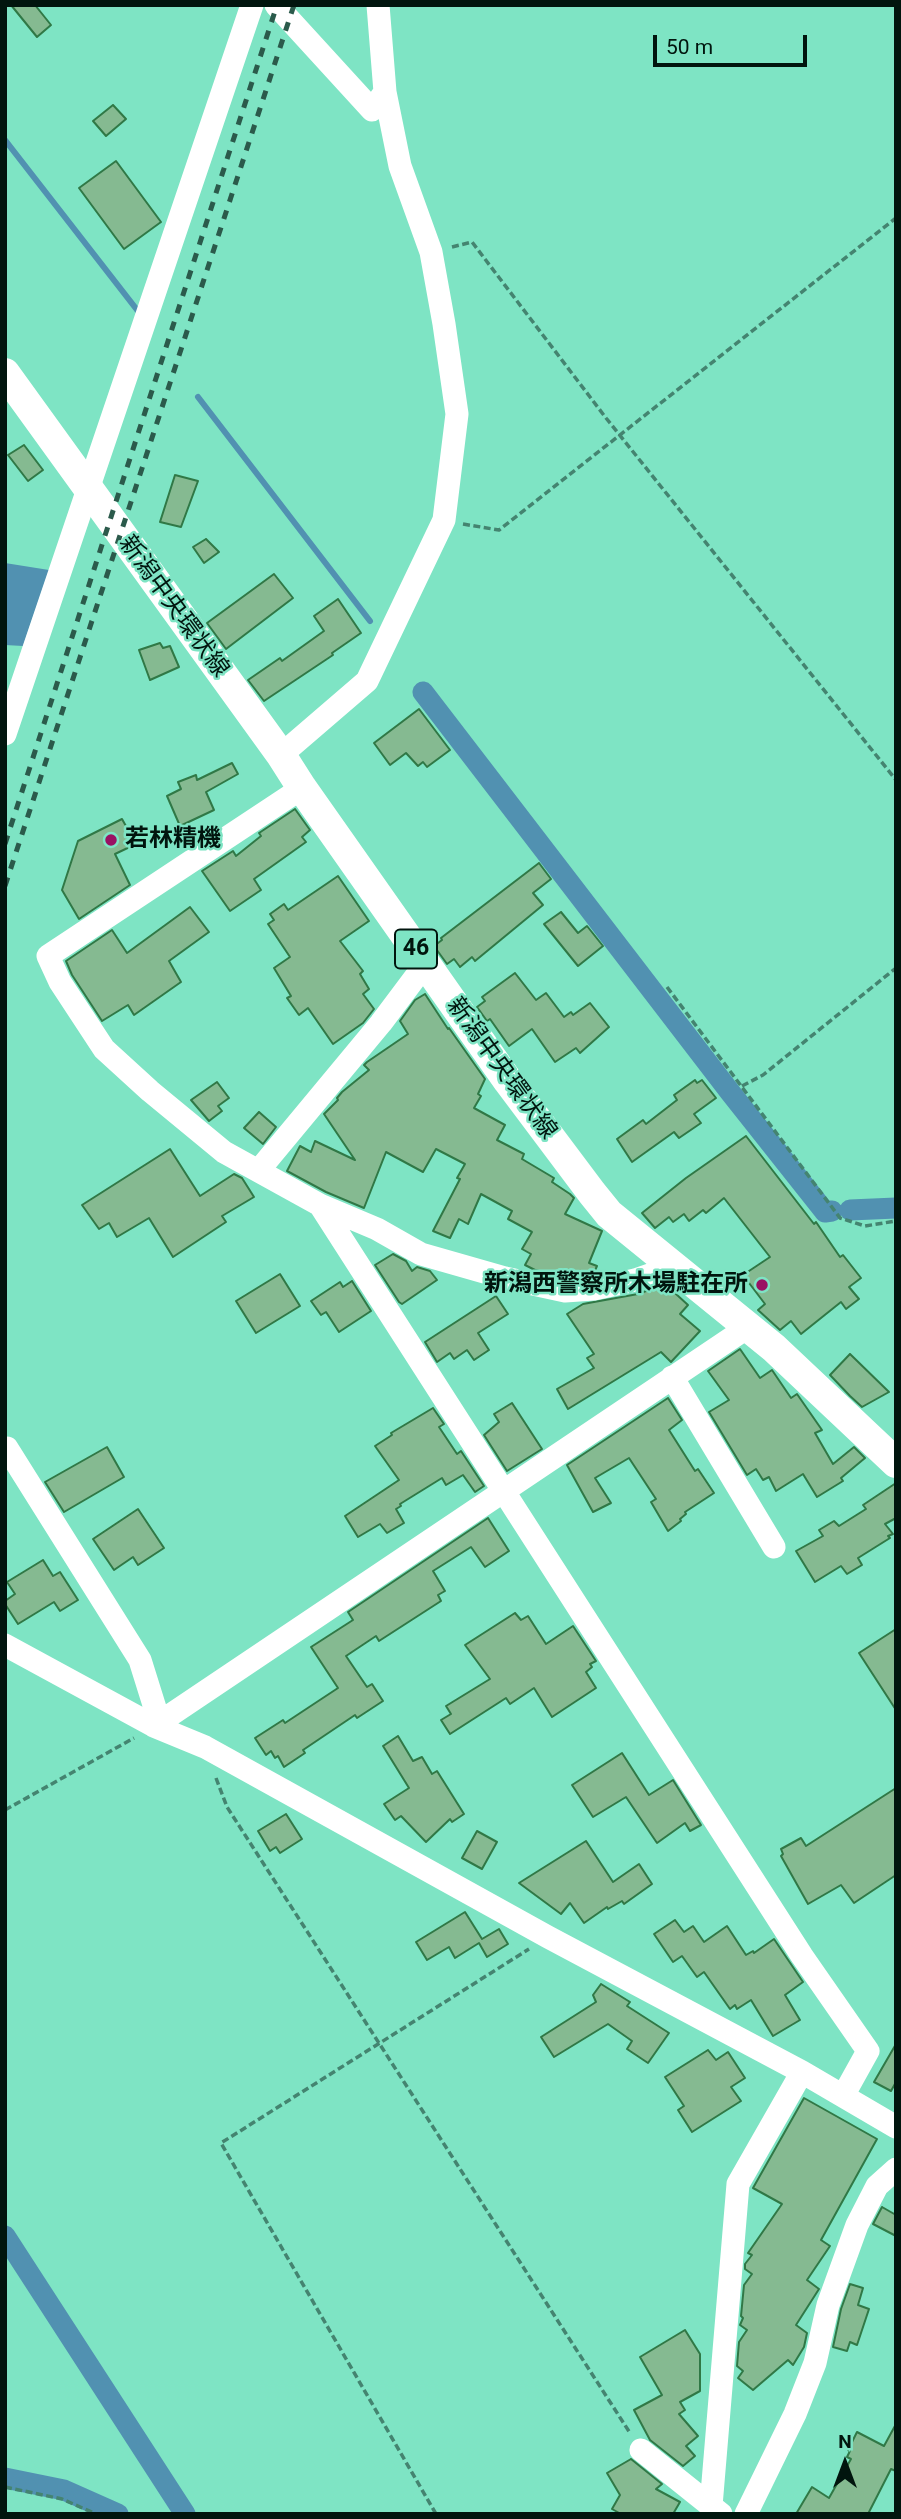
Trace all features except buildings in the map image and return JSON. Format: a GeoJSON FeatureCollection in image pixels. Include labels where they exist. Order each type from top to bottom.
{"type":"FeatureCollection","features":[{"type":"Feature","properties":{"kind":"main road","name":"新潟中央環状線"},"geometry":{"type":"LineString","coordinates":[[5,373],[281,755],[508,1081],[600,1203],[609,1214],[774,1348],[896,1462]]}},
{"type":"Feature","properties":{"kind":"street"},"geometry":{"type":"LineString","coordinates":[[5,734],[252,5]]}},
{"type":"Feature","properties":{"kind":"street"},"geometry":{"type":"LineString","coordinates":[[276,5],[372,110],[385,92]]}},
{"type":"Feature","properties":{"kind":"street"},"geometry":{"type":"LineString","coordinates":[[281,755],[367,681],[444,520],[457,414],[431,252],[400,166],[385,92],[378,5]]}},
{"type":"Feature","properties":{"kind":"street"},"geometry":{"type":"LineString","coordinates":[[302,788],[48,956],[60,982],[104,1049],[224,1152],[320,1205],[377,1229],[421,1254],[505,1278],[565,1291],[594,1289],[635,1280],[675,1266]]}},
{"type":"Feature","properties":{"kind":"street"},"geometry":{"type":"LineString","coordinates":[[259,1170],[381,1023],[426,963]]}},
{"type":"Feature","properties":{"kind":"street"},"geometry":{"type":"LineString","coordinates":[[320,1205],[802,1956],[868,2051],[843,2096]]}},
{"type":"Feature","properties":{"kind":"street"},"geometry":{"type":"LineString","coordinates":[[154,1726],[748,1327]]}},
{"type":"Feature","properties":{"kind":"street"},"geometry":{"type":"LineString","coordinates":[[673,1377],[774,1547]]}},
{"type":"Feature","properties":{"kind":"street"},"geometry":{"type":"LineString","coordinates":[[7,1448],[140,1660],[155,1708],[154,1726]]}},
{"type":"Feature","properties":{"kind":"street"},"geometry":{"type":"LineString","coordinates":[[5,1645],[154,1726],[205,1747],[548,1937],[802,2072],[896,2127]]}},
{"type":"Feature","properties":{"kind":"street"},"geometry":{"type":"LineString","coordinates":[[716,2510],[738,2184],[802,2072]]}},
{"type":"Feature","properties":{"kind":"street"},"geometry":{"type":"LineString","coordinates":[[746,2514],[795,2414],[815,2363],[828,2305],[857,2225],[877,2186],[896,2169]]}},
{"type":"Feature","properties":{"kind":"street"},"geometry":{"type":"LineString","coordinates":[[641,2450],[716,2510]]}},
{"type":"Feature","properties":{"kind":"path"},"geometry":{"type":"LineString","coordinates":[[444,520],[499,530],[896,218]]}},
{"type":"Feature","properties":{"kind":"path"},"geometry":{"type":"LineString","coordinates":[[431,252],[472,242],[621,436],[896,780]]}},
{"type":"Feature","properties":{"kind":"path"},"geometry":{"type":"LineString","coordinates":[[741,1086],[763,1075],[896,968]]}},
{"type":"Feature","properties":{"kind":"path"},"geometry":{"type":"LineString","coordinates":[[667,987],[840,1218],[865,1226],[896,1222]]}},
{"type":"Feature","properties":{"kind":"path"},"geometry":{"type":"LineString","coordinates":[[5,1810],[154,1726]]}},
{"type":"Feature","properties":{"kind":"path"},"geometry":{"type":"LineString","coordinates":[[205,1747],[226,1807],[641,2450]]}},
{"type":"Feature","properties":{"kind":"path"},"geometry":{"type":"LineString","coordinates":[[436,2514],[221,2143],[548,1937]]}},
{"type":"Feature","properties":{"kind":"path"},"geometry":{"type":"LineString","coordinates":[[5,2487],[62,2499],[96,2514]]}},
{"type":"Feature","properties":{"kind":"water"},"geometry":{"type":"Polygon","coordinates":[[[5,563],[49,570],[23,646],[5,645],[5,563]]]}},
{"type":"Feature","properties":{"kind":"waterway"},"geometry":{"type":"LineString","coordinates":[[5,140],[141,315]]}},
{"type":"Feature","properties":{"kind":"waterway"},"geometry":{"type":"LineString","coordinates":[[198,397],[370,621]]}},
{"type":"Feature","properties":{"kind":"waterway"},"geometry":{"type":"LineString","coordinates":[[423,692],[730,1092],[825,1212],[832,1211]]}},
{"type":"Feature","properties":{"kind":"waterway"},"geometry":{"type":"LineString","coordinates":[[850,1210],[896,1208]]}},
{"type":"Feature","properties":{"kind":"waterway"},"geometry":{"type":"LineString","coordinates":[[5,2236],[185,2514]]}},
{"type":"Feature","properties":{"kind":"waterway"},"geometry":{"type":"LineString","coordinates":[[5,2478],[64,2490],[118,2514]]}},
{"type":"Feature","properties":{"kind":"railway"},"geometry":{"type":"LineString","coordinates":[[5,844],[277,5]]}},
{"type":"Feature","properties":{"kind":"railway"},"geometry":{"type":"LineString","coordinates":[[5,886],[294,5]]}},
{"type":"Feature","properties":{"kind":"place","name":"若林精機"},"geometry":{"type":"Point","coordinates":[111,840]}},
{"type":"Feature","properties":{"kind":"place","name":"新潟西警察所木場駐在所"},"geometry":{"type":"Point","coordinates":[762,1285]}}]}
